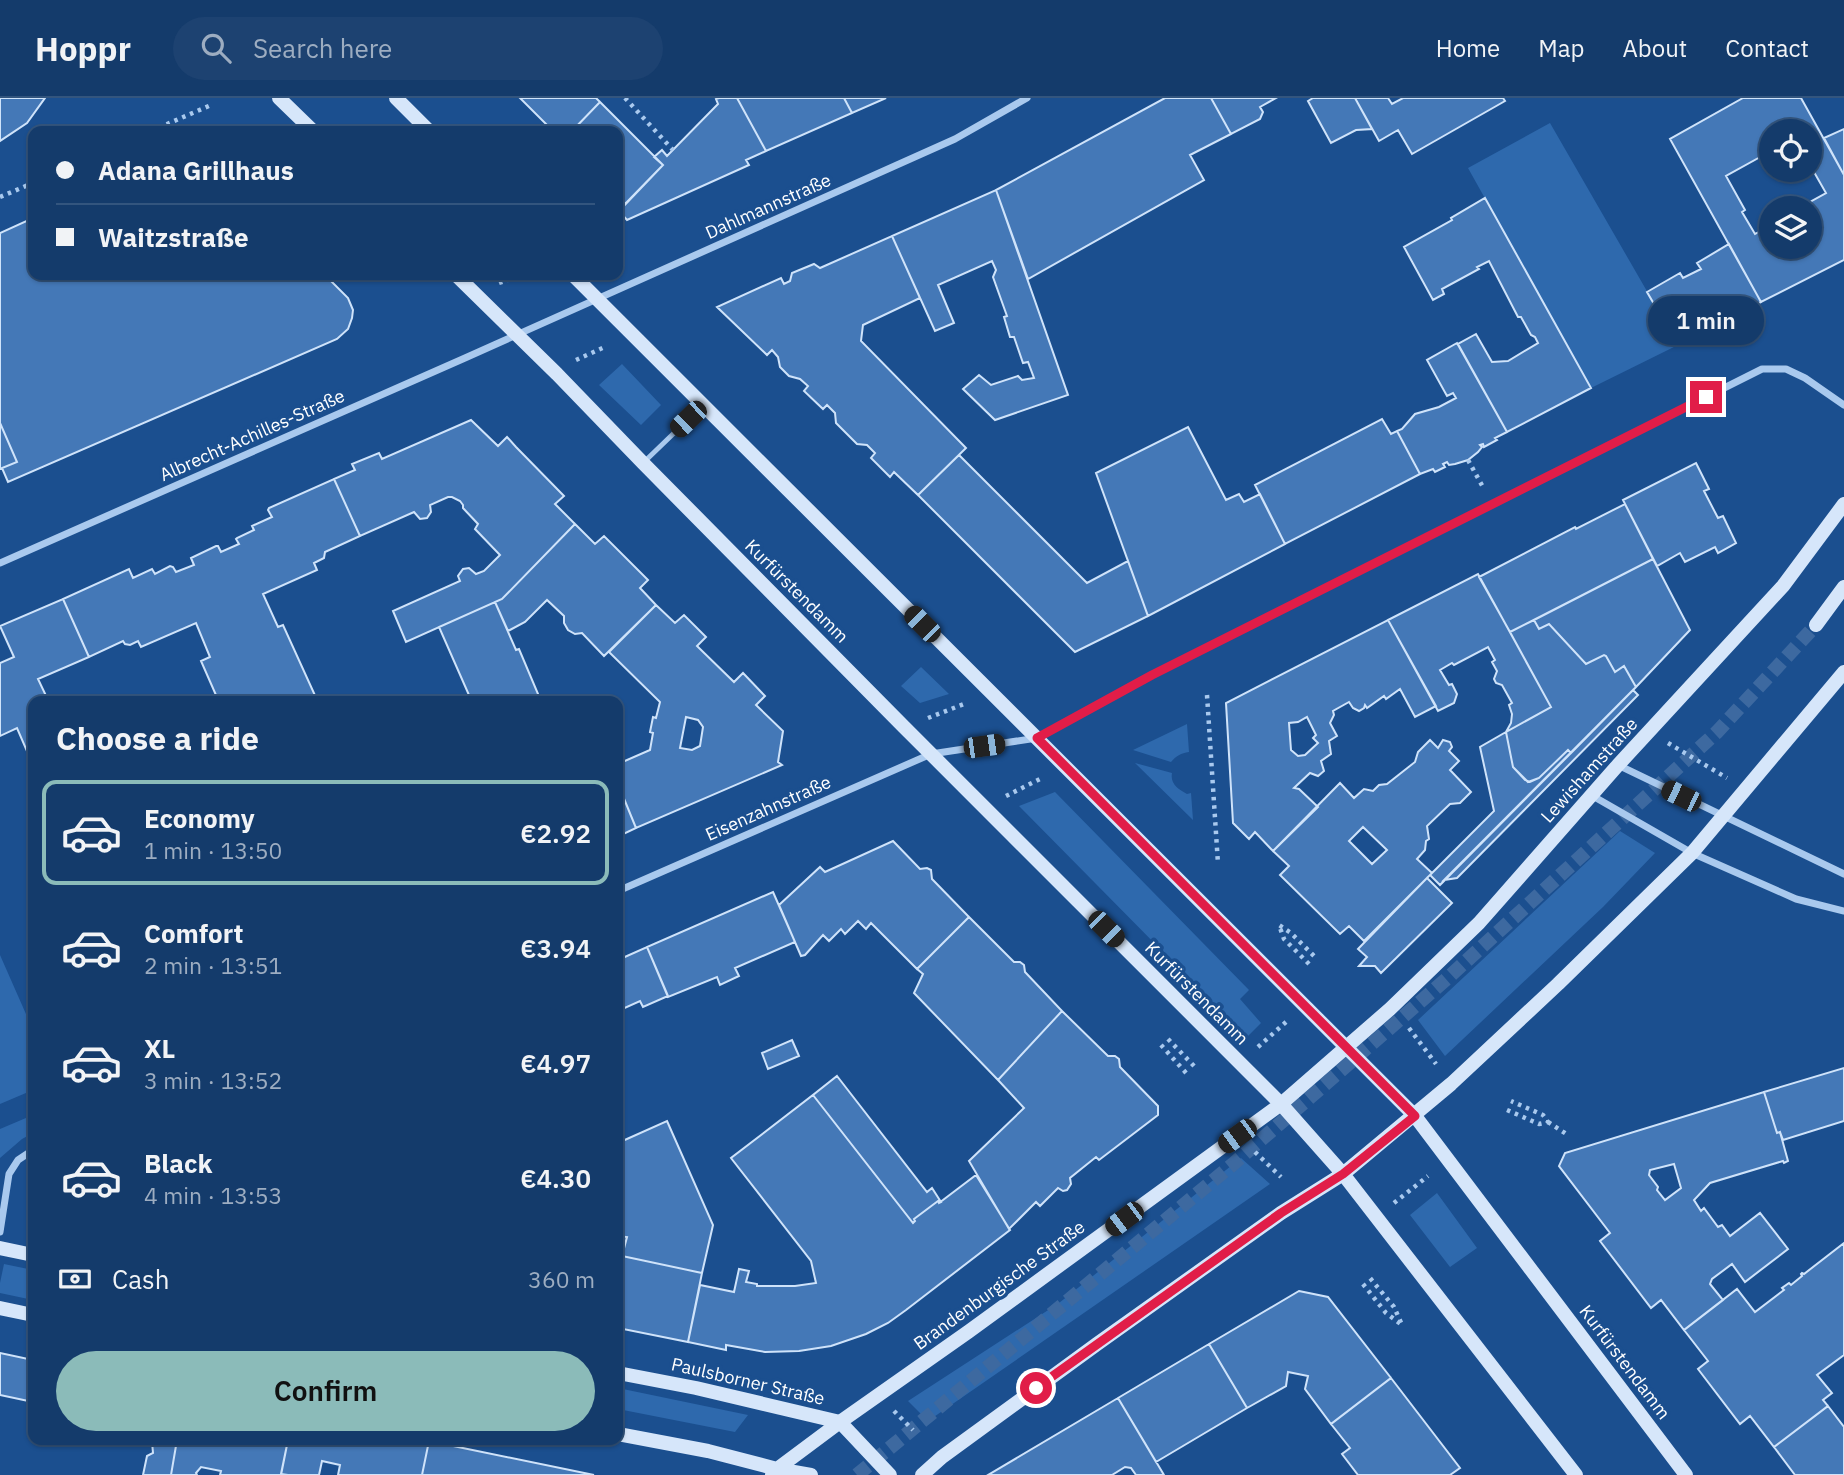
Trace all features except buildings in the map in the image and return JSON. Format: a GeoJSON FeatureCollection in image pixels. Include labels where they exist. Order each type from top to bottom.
{"type":"FeatureCollection","features":[{"type":"Feature","properties":{"kind":"main road"},"geometry":{"type":"LineString","coordinates":[[279,98],[308,126]]}},
{"type":"Feature","properties":{"kind":"main road"},"geometry":{"type":"LineString","coordinates":[[396,98],[424,126]]}},
{"type":"Feature","properties":{"kind":"main road","name":"Kurfürstendamm"},"geometry":{"type":"LineString","coordinates":[[461,280],[1282,1104],[1343,1174],[1576,1475]]}},
{"type":"Feature","properties":{"kind":"main road","name":"Kurfürstendamm"},"geometry":{"type":"LineString","coordinates":[[578,280],[1415,1116],[1686,1475]]}},
{"type":"Feature","properties":{"kind":"main road","name":"Lewishamstraße"},"geometry":{"type":"LineString","coordinates":[[1346,1048],[1479,923],[1618,765],[1783,586],[1844,504]]}},
{"type":"Feature","properties":{"kind":"main road"},"geometry":{"type":"LineString","coordinates":[[1816,625],[1844,587]]}},
{"type":"Feature","properties":{"kind":"main road"},"geometry":{"type":"LineString","coordinates":[[922,1475],[942,1457],[1097,1343],[1281,1213],[1343,1174],[1415,1116],[1549,993],[1692,853],[1844,673]]}},
{"type":"Feature","properties":{"kind":"main road","name":"Brandenburgische Straße"},"geometry":{"type":"LineString","coordinates":[[774,1472],[1282,1104],[1346,1048]]}},
{"type":"Feature","properties":{"kind":"main road"},"geometry":{"type":"LineString","coordinates":[[0,1248],[28,1254]]}},
{"type":"Feature","properties":{"kind":"main road"},"geometry":{"type":"LineString","coordinates":[[0,1308],[28,1314]]}},
{"type":"Feature","properties":{"kind":"main road","name":"Paulsborner Straße"},"geometry":{"type":"LineString","coordinates":[[623,1375],[696,1388],[840,1422],[890,1475]]}},
{"type":"Feature","properties":{"kind":"main road"},"geometry":{"type":"LineString","coordinates":[[623,1435],[708,1451],[774,1472],[811,1475]]}},
{"type":"Feature","properties":{"kind":"street","name":"Dahlmannstraße"},"geometry":{"type":"LineString","coordinates":[[517,335],[955,139],[1027,98]]}},
{"type":"Feature","properties":{"kind":"street","name":"Albrecht-Achilles-Straße"},"geometry":{"type":"LineString","coordinates":[[0,563],[517,335]]}},
{"type":"Feature","properties":{"kind":"street"},"geometry":{"type":"LineString","coordinates":[[1037,738],[1152,675],[1762,369],[1786,369],[1805,378],[1844,405]]}},
{"type":"Feature","properties":{"kind":"street","name":"Eisenzahnstraße"},"geometry":{"type":"LineString","coordinates":[[623,889],[931,754],[1037,738]]}},
{"type":"Feature","properties":{"kind":"street"},"geometry":{"type":"LineString","coordinates":[[1618,765],[1844,874]]}},
{"type":"Feature","properties":{"kind":"street"},"geometry":{"type":"LineString","coordinates":[[1591,795],[1692,853],[1796,899],[1844,911]]}},
{"type":"Feature","properties":{"kind":"street"},"geometry":{"type":"LineString","coordinates":[[0,1232],[9,1174],[18,1160],[28,1153]]}},
{"type":"Feature","properties":{"kind":"lane"},"geometry":{"type":"LineString","coordinates":[[643,463],[703,404]]}},
{"type":"Feature","properties":{"kind":"path"},"geometry":{"type":"LineString","coordinates":[[625,98],[673,150]]}},
{"type":"Feature","properties":{"kind":"path"},"geometry":{"type":"LineString","coordinates":[[163,126],[211,105]]}},
{"type":"Feature","properties":{"kind":"path"},"geometry":{"type":"LineString","coordinates":[[0,197],[28,185]]}},
{"type":"Feature","properties":{"kind":"path"},"geometry":{"type":"LineString","coordinates":[[496,285],[508,280]]}},
{"type":"Feature","properties":{"kind":"path"},"geometry":{"type":"LineString","coordinates":[[572,361],[607,346]]}},
{"type":"Feature","properties":{"kind":"path"},"geometry":{"type":"LineString","coordinates":[[1468,460],[1492,505]]}},
{"type":"Feature","properties":{"kind":"path"},"geometry":{"type":"LineString","coordinates":[[1207,695],[1219,864]]}},
{"type":"Feature","properties":{"kind":"path"},"geometry":{"type":"LineString","coordinates":[[928,718],[964,704]]}},
{"type":"Feature","properties":{"kind":"path"},"geometry":{"type":"LineString","coordinates":[[1664,741],[1727,778]]}},
{"type":"Feature","properties":{"kind":"path"},"geometry":{"type":"LineString","coordinates":[[1005,796],[1040,779]]}},
{"type":"Feature","properties":{"kind":"path"},"geometry":{"type":"LineString","coordinates":[[1309,964],[1284,939],[1279,925],[1316,958]]}},
{"type":"Feature","properties":{"kind":"path"},"geometry":{"type":"LineString","coordinates":[[1258,1047],[1286,1022]]}},
{"type":"Feature","properties":{"kind":"path"},"geometry":{"type":"LineString","coordinates":[[1409,1028],[1436,1064]]}},
{"type":"Feature","properties":{"kind":"path"},"geometry":{"type":"LineString","coordinates":[[1168,1039],[1195,1068]]}},
{"type":"Feature","properties":{"kind":"path"},"geometry":{"type":"LineString","coordinates":[[1161,1045],[1187,1074]]}},
{"type":"Feature","properties":{"kind":"path"},"geometry":{"type":"LineString","coordinates":[[1511,1101],[1544,1115],[1548,1122],[1568,1135]]}},
{"type":"Feature","properties":{"kind":"path"},"geometry":{"type":"LineString","coordinates":[[1507,1110],[1539,1124],[1548,1122]]}},
{"type":"Feature","properties":{"kind":"path"},"geometry":{"type":"LineString","coordinates":[[1252,1149],[1281,1177]]}},
{"type":"Feature","properties":{"kind":"path"},"geometry":{"type":"LineString","coordinates":[[1394,1203],[1428,1176]]}},
{"type":"Feature","properties":{"kind":"path"},"geometry":{"type":"LineString","coordinates":[[1363,1284],[1386,1313],[1402,1325],[1394,1307],[1370,1278]]}},
{"type":"Feature","properties":{"kind":"path"},"geometry":{"type":"LineString","coordinates":[[893,1410],[913,1430]]}},
{"type":"Feature","properties":{"kind":"shaded area"},"geometry":{"type":"Polygon","coordinates":[[[1550,123],[1678,345],[1591,388],[1468,168],[1550,123]]]}},
{"type":"Feature","properties":{"kind":"shaded area"},"geometry":{"type":"Polygon","coordinates":[[[622,364],[661,405],[641,425],[599,385],[622,364]]]}},
{"type":"Feature","properties":{"kind":"shaded area"},"geometry":{"type":"Polygon","coordinates":[[[921,667],[949,694],[920,703],[901,686],[921,667]]]}},
{"type":"Feature","properties":{"kind":"shaded area"},"geometry":{"type":"Polygon","coordinates":[[[1187,724],[1189,752],[1179,755],[1171,762],[1133,750],[1187,724]]]}},
{"type":"Feature","properties":{"kind":"shaded area"},"geometry":{"type":"Polygon","coordinates":[[[1135,763],[1172,773],[1175,786],[1187,794],[1191,793],[1193,820],[1135,763]]]}},
{"type":"Feature","properties":{"kind":"shaded area"},"geometry":{"type":"Polygon","coordinates":[[[1055,792],[1249,990],[1240,999],[1261,1023],[1247,1037],[1019,806],[1055,792]]]}},
{"type":"Feature","properties":{"kind":"shaded area"},"geometry":{"type":"Polygon","coordinates":[[[1620,831],[1655,853],[1603,907],[1445,1056],[1418,1020],[1620,831]]]}},
{"type":"Feature","properties":{"kind":"shaded area"},"geometry":{"type":"Polygon","coordinates":[[[0,955],[28,1019],[28,1092],[0,1104],[0,955]]]}},
{"type":"Feature","properties":{"kind":"shaded area"},"geometry":{"type":"Polygon","coordinates":[[[28,1117],[28,1136],[0,1158],[0,1129],[28,1117]]]}},
{"type":"Feature","properties":{"kind":"shaded area"},"geometry":{"type":"Polygon","coordinates":[[[1241,1158],[1270,1184],[928,1421],[908,1401],[1059,1303],[1241,1158]]]}},
{"type":"Feature","properties":{"kind":"shaded area"},"geometry":{"type":"Polygon","coordinates":[[[1437,1193],[1477,1248],[1450,1267],[1410,1215],[1437,1193]]]}},
{"type":"Feature","properties":{"kind":"shaded area"},"geometry":{"type":"Polygon","coordinates":[[[4,1264],[28,1269],[28,1299],[0,1293],[4,1264]]]}},
{"type":"Feature","properties":{"kind":"shaded area"},"geometry":{"type":"Polygon","coordinates":[[[623,1389],[748,1415],[735,1432],[623,1410],[623,1389]]]}},
{"type":"Feature","properties":{"kind":"tunnel"},"geometry":{"type":"LineString","coordinates":[[857,1475],[1232,1165],[1451,975],[1717,732],[1816,625]]}},
{"type":"Feature","properties":{"kind":"route"},"geometry":{"type":"LineString","coordinates":[[1036,1388],[1281,1213],[1343,1174],[1415,1116],[1037,738],[1152,675],[1706,397]]}}]}
